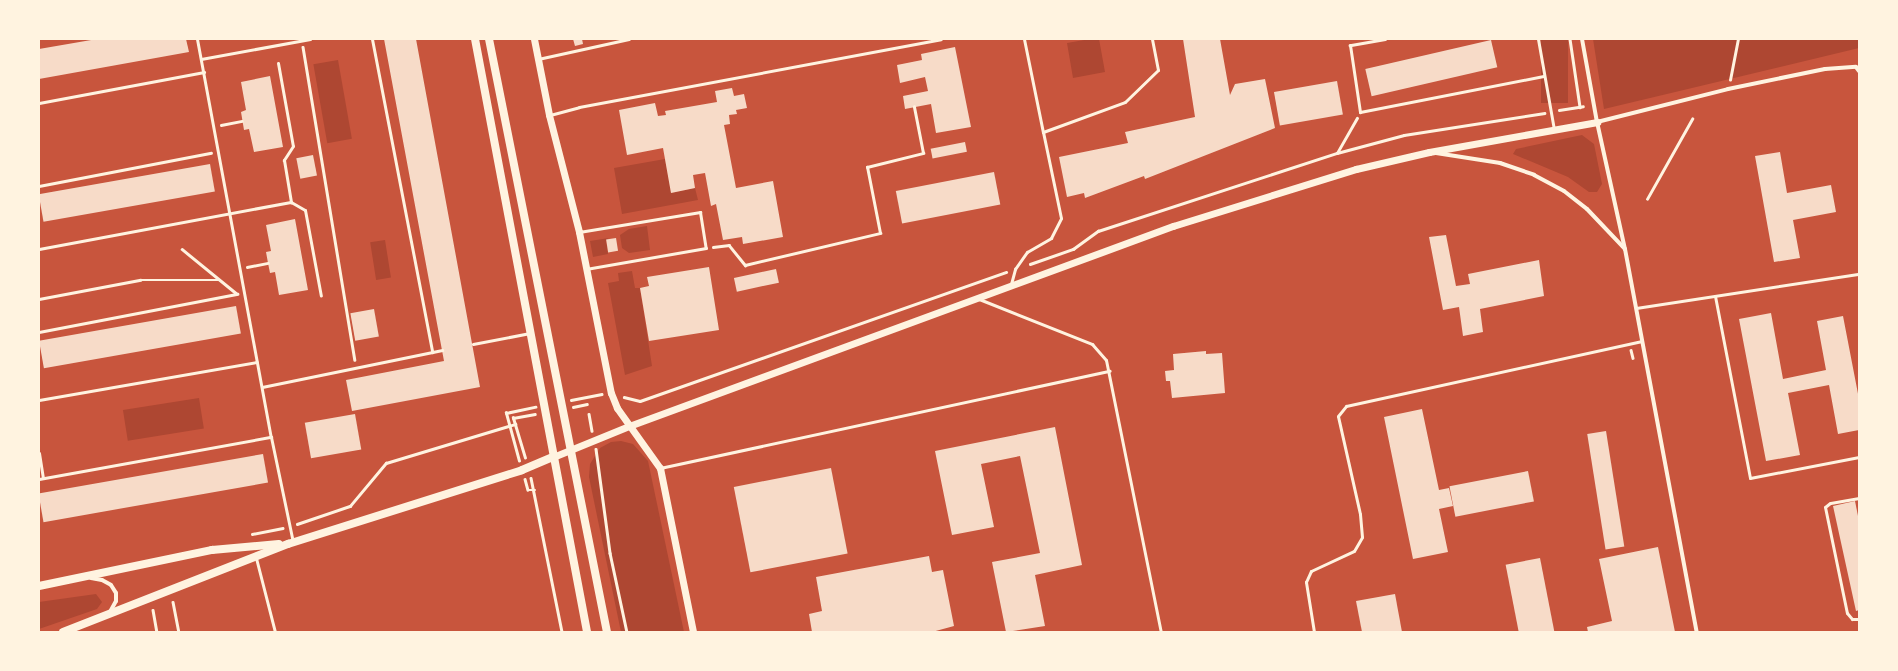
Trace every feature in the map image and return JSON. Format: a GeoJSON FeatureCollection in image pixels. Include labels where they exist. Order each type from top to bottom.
{"type":"FeatureCollection","features":[{"type":"Feature","properties":{"kind":"main road"},"geometry":{"type":"LineString","coordinates":[[475,39],[587,632]]}},
{"type":"Feature","properties":{"kind":"main road"},"geometry":{"type":"LineString","coordinates":[[489,39],[607,632]]}},
{"type":"Feature","properties":{"kind":"main road"},"geometry":{"type":"LineString","coordinates":[[63,632],[290,543],[515,473],[553,458]]}},
{"type":"Feature","properties":{"kind":"main road"},"geometry":{"type":"LineString","coordinates":[[39,586],[212,550],[290,543]]}},
{"type":"Feature","properties":{"kind":"street"},"geometry":{"type":"LineString","coordinates":[[534,39],[549,115],[579,232],[611,393],[616,408],[660,468],[693,632]]}},
{"type":"Feature","properties":{"kind":"street"},"geometry":{"type":"LineString","coordinates":[[1582,39],[1597,122],[1625,249],[1697,632]]}},
{"type":"Feature","properties":{"kind":"street"},"geometry":{"type":"LineString","coordinates":[[553,458],[629,426],[976,298],[1010,284],[1173,226],[1356,169],[1429,152],[1597,122],[1728,89],[1825,69],[1858,67],[1859,71]]}},
{"type":"Feature","properties":{"kind":"street"},"geometry":{"type":"LineString","coordinates":[[1429,152],[1500,162],[1534,175],[1564,191],[1587,209],[1625,249]]}},
{"type":"Feature","properties":{"kind":"street"},"geometry":{"type":"LineString","coordinates":[[86,577],[102,580],[111,585],[116,593],[116,601],[107,615]]}},
{"type":"Feature","properties":{"kind":"lane"},"geometry":{"type":"LineString","coordinates":[[197,39],[290,543]]}},
{"type":"Feature","properties":{"kind":"lane"},"geometry":{"type":"LineString","coordinates":[[201,60],[310,39]]}},
{"type":"Feature","properties":{"kind":"lane"},"geometry":{"type":"LineString","coordinates":[[372,39],[432,352]]}},
{"type":"Feature","properties":{"kind":"lane"},"geometry":{"type":"LineString","coordinates":[[538,59],[629,39]]}},
{"type":"Feature","properties":{"kind":"lane"},"geometry":{"type":"LineString","coordinates":[[549,115],[579,107],[941,39]]}},
{"type":"Feature","properties":{"kind":"lane"},"geometry":{"type":"LineString","coordinates":[[1010,284],[1015,269],[1027,252],[1051,238],[1061,218],[1024,39]]}},
{"type":"Feature","properties":{"kind":"lane"},"geometry":{"type":"LineString","coordinates":[[1043,132],[1125,102],[1158,70],[1152,39]]}},
{"type":"Feature","properties":{"kind":"lane"},"geometry":{"type":"LineString","coordinates":[[1348,39],[1360,112],[1544,76]]}},
{"type":"Feature","properties":{"kind":"lane"},"geometry":{"type":"LineString","coordinates":[[1350,45],[1385,39]]}},
{"type":"Feature","properties":{"kind":"lane"},"geometry":{"type":"LineString","coordinates":[[1538,39],[1554,130]]}},
{"type":"Feature","properties":{"kind":"lane"},"geometry":{"type":"LineString","coordinates":[[278,63],[293,146],[284,160],[291,202]]}},
{"type":"Feature","properties":{"kind":"lane"},"geometry":{"type":"LineString","coordinates":[[39,103],[204,72]]}},
{"type":"Feature","properties":{"kind":"lane"},"geometry":{"type":"LineString","coordinates":[[39,249],[291,202],[305,210],[320,296]]}},
{"type":"Feature","properties":{"kind":"lane"},"geometry":{"type":"LineString","coordinates":[[579,232],[700,212],[706,248],[586,269]]}},
{"type":"Feature","properties":{"kind":"lane"},"geometry":{"type":"LineString","coordinates":[[1636,308],[1859,274]]}},
{"type":"Feature","properties":{"kind":"lane"},"geometry":{"type":"LineString","coordinates":[[1715,296],[1750,478],[1859,457]]}},
{"type":"Feature","properties":{"kind":"lane"},"geometry":{"type":"LineString","coordinates":[[976,298],[1092,344],[1106,360],[1110,371],[1161,632]]}},
{"type":"Feature","properties":{"kind":"lane"},"geometry":{"type":"LineString","coordinates":[[472,344],[530,332]]}},
{"type":"Feature","properties":{"kind":"lane"},"geometry":{"type":"LineString","coordinates":[[1314,632],[1306,582],[1311,571],[1354,551],[1362,537],[1360,514],[1338,416],[1346,406],[1642,341]]}},
{"type":"Feature","properties":{"kind":"lane"},"geometry":{"type":"LineString","coordinates":[[262,386],[442,350]]}},
{"type":"Feature","properties":{"kind":"lane"},"geometry":{"type":"LineString","coordinates":[[39,400],[257,362]]}},
{"type":"Feature","properties":{"kind":"lane"},"geometry":{"type":"LineString","coordinates":[[660,468],[1110,371]]}},
{"type":"Feature","properties":{"kind":"lane"},"geometry":{"type":"LineString","coordinates":[[39,479],[271,436]]}},
{"type":"Feature","properties":{"kind":"lane"},"geometry":{"type":"LineString","coordinates":[[39,453],[43,478]]}},
{"type":"Feature","properties":{"kind":"lane"},"geometry":{"type":"LineString","coordinates":[[1859,498],[1830,503],[1825,508],[1847,613],[1852,619],[1859,619]]}},
{"type":"Feature","properties":{"kind":"lane"},"geometry":{"type":"LineString","coordinates":[[256,556],[275,632]]}},
{"type":"Feature","properties":{"kind":"path"},"geometry":{"type":"LineString","coordinates":[[1557,111],[1582,106],[1570,39]]}},
{"type":"Feature","properties":{"kind":"path"},"geometry":{"type":"LineString","coordinates":[[1728,89],[1738,39]]}},
{"type":"Feature","properties":{"kind":"path"},"geometry":{"type":"LineString","coordinates":[[302,41],[356,368]]}},
{"type":"Feature","properties":{"kind":"path"},"geometry":{"type":"LineString","coordinates":[[706,248],[728,245],[745,265],[880,233],[867,167],[923,153],[914,107]]}},
{"type":"Feature","properties":{"kind":"path"},"geometry":{"type":"LineString","coordinates":[[1337,153],[1360,112]]}},
{"type":"Feature","properties":{"kind":"path"},"geometry":{"type":"LineString","coordinates":[[640,401],[1073,249],[1098,231],[1337,153],[1404,134],[1545,112]]}},
{"type":"Feature","properties":{"kind":"path"},"geometry":{"type":"LineString","coordinates":[[1647,199],[1692,119]]}},
{"type":"Feature","properties":{"kind":"path"},"geometry":{"type":"LineString","coordinates":[[221,125],[242,121]]}},
{"type":"Feature","properties":{"kind":"path"},"geometry":{"type":"LineString","coordinates":[[39,186],[218,152]]}},
{"type":"Feature","properties":{"kind":"path"},"geometry":{"type":"LineString","coordinates":[[182,250],[246,300]]}},
{"type":"Feature","properties":{"kind":"path"},"geometry":{"type":"LineString","coordinates":[[247,267],[268,263]]}},
{"type":"Feature","properties":{"kind":"path"},"geometry":{"type":"LineString","coordinates":[[39,299],[140,280],[220,280]]}},
{"type":"Feature","properties":{"kind":"path"},"geometry":{"type":"LineString","coordinates":[[39,332],[237,294]]}},
{"type":"Feature","properties":{"kind":"path"},"geometry":{"type":"LineString","coordinates":[[506,413],[516,451]]}},
{"type":"Feature","properties":{"kind":"path"},"geometry":{"type":"LineString","coordinates":[[350,506],[386,463],[515,424]]}},
{"type":"Feature","properties":{"kind":"path"},"geometry":{"type":"LineString","coordinates":[[598,460],[610,553],[628,632]]}},
{"type":"Feature","properties":{"kind":"path"},"geometry":{"type":"LineString","coordinates":[[535,490],[562,632]]}},
{"type":"Feature","properties":{"kind":"path"},"geometry":{"type":"LineString","coordinates":[[173,602],[179,632]]}},
{"type":"Feature","properties":{"kind":"path"},"geometry":{"type":"LineString","coordinates":[[153,610],[157,632]]}},
{"type":"Feature","properties":{"kind":"shaded area"},"geometry":{"type":"Polygon","coordinates":[[[1099,39],[1105,72],[1073,78],[1067,43],[1099,39]]]}},
{"type":"Feature","properties":{"kind":"shaded area"},"geometry":{"type":"Polygon","coordinates":[[[1541,39],[1568,39],[1568,103],[1541,103],[1541,39]]]}},
{"type":"Feature","properties":{"kind":"shaded area"},"geometry":{"type":"Polygon","coordinates":[[[1593,39],[1859,39],[1859,48],[1604,109],[1593,39]]]}},
{"type":"Feature","properties":{"kind":"shaded area"},"geometry":{"type":"Polygon","coordinates":[[[338,60],[352,139],[327,143],[313,64],[338,60]]]}},
{"type":"Feature","properties":{"kind":"shaded area"},"geometry":{"type":"Polygon","coordinates":[[[1582,135],[1594,144],[1602,184],[1597,192],[1589,192],[1568,177],[1513,154],[1516,149],[1582,135]]]}},
{"type":"Feature","properties":{"kind":"shaded area"},"geometry":{"type":"Polygon","coordinates":[[[665,159],[671,193],[695,188],[698,200],[622,214],[614,168],[665,159]]]}},
{"type":"Feature","properties":{"kind":"shaded area"},"geometry":{"type":"Polygon","coordinates":[[[647,226],[650,250],[629,253],[622,248],[620,235],[629,229],[647,226]]]}},
{"type":"Feature","properties":{"kind":"shaded area"},"geometry":{"type":"Polygon","coordinates":[[[609,238],[606,240],[608,254],[593,257],[590,241],[609,238]]]}},
{"type":"Feature","properties":{"kind":"shaded area"},"geometry":{"type":"Polygon","coordinates":[[[385,240],[391,278],[376,280],[370,242],[385,240]]]}},
{"type":"Feature","properties":{"kind":"shaded area"},"geometry":{"type":"Polygon","coordinates":[[[632,271],[635,288],[640,288],[652,366],[625,375],[608,283],[619,281],[618,273],[632,271]]]}},
{"type":"Feature","properties":{"kind":"shaded area"},"geometry":{"type":"Polygon","coordinates":[[[199,398],[204,429],[128,441],[123,410],[199,398]]]}},
{"type":"Feature","properties":{"kind":"shaded area"},"geometry":{"type":"Polygon","coordinates":[[[621,441],[633,444],[648,461],[684,632],[621,632],[589,477],[590,464],[600,448],[611,442],[621,441]]]}},
{"type":"Feature","properties":{"kind":"shaded area"},"geometry":{"type":"Polygon","coordinates":[[[96,594],[102,602],[97,609],[39,629],[39,602],[96,594]]]}},
{"type":"Feature","properties":{"kind":"building"},"geometry":{"type":"Polygon","coordinates":[[[97,39],[186,39],[189,52],[39,79],[39,49],[97,39]]]}},
{"type":"Feature","properties":{"kind":"building"},"geometry":{"type":"Polygon","coordinates":[[[384,39],[416,39],[480,387],[352,411],[346,380],[444,361],[384,39]]]}},
{"type":"Feature","properties":{"kind":"building"},"geometry":{"type":"Polygon","coordinates":[[[573,39],[582,39],[583,44],[575,46],[573,39]]]}},
{"type":"Feature","properties":{"kind":"building"},"geometry":{"type":"Polygon","coordinates":[[[1183,39],[1220,39],[1230,95],[1235,84],[1265,79],[1275,128],[1145,179],[1144,176],[1085,198],[1084,193],[1067,197],[1059,157],[1128,143],[1125,132],[1195,117],[1183,39]]]}},
{"type":"Feature","properties":{"kind":"building"},"geometry":{"type":"Polygon","coordinates":[[[1491,40],[1497,67],[1372,96],[1365,69],[1491,40]]]}},
{"type":"Feature","properties":{"kind":"building"},"geometry":{"type":"Polygon","coordinates":[[[955,47],[971,127],[936,133],[931,104],[905,109],[903,96],[928,91],[925,77],[900,83],[897,65],[922,60],[921,54],[955,47]]]}},
{"type":"Feature","properties":{"kind":"building"},"geometry":{"type":"Polygon","coordinates":[[[270,76],[283,147],[254,152],[249,129],[244,130],[241,112],[246,110],[241,82],[270,76]]]}},
{"type":"Feature","properties":{"kind":"building"},"geometry":{"type":"Polygon","coordinates":[[[1337,81],[1343,114],[1280,126],[1274,92],[1337,81]]]}},
{"type":"Feature","properties":{"kind":"building"},"geometry":{"type":"Polygon","coordinates":[[[732,88],[734,96],[744,94],[747,108],[736,110],[737,114],[729,115],[730,124],[724,125],[736,188],[773,181],[783,237],[743,244],[742,237],[723,240],[716,204],[711,206],[705,173],[693,175],[695,188],[671,193],[663,148],[627,155],[619,110],[655,103],[658,116],[666,115],[665,111],[717,102],[715,91],[732,88]]]}},
{"type":"Feature","properties":{"kind":"building"},"geometry":{"type":"Polygon","coordinates":[[[965,142],[967,152],[933,158],[931,149],[965,142]]]}},
{"type":"Feature","properties":{"kind":"building"},"geometry":{"type":"Polygon","coordinates":[[[1780,152],[1787,193],[1831,185],[1836,212],[1793,220],[1800,258],[1774,262],[1755,156],[1780,152]]]}},
{"type":"Feature","properties":{"kind":"building"},"geometry":{"type":"Polygon","coordinates":[[[313,155],[317,176],[300,179],[296,158],[313,155]]]}},
{"type":"Feature","properties":{"kind":"building"},"geometry":{"type":"Polygon","coordinates":[[[210,164],[215,192],[44,222],[39,194],[210,164]]]}},
{"type":"Feature","properties":{"kind":"building"},"geometry":{"type":"Polygon","coordinates":[[[994,172],[1000,204],[902,223],[896,191],[994,172]]]}},
{"type":"Feature","properties":{"kind":"building"},"geometry":{"type":"Polygon","coordinates":[[[295,219],[308,290],[279,295],[275,272],[270,273],[268,263],[266,252],[271,251],[266,225],[295,219]]]}},
{"type":"Feature","properties":{"kind":"building"},"geometry":{"type":"Polygon","coordinates":[[[1446,235],[1456,286],[1470,284],[1468,274],[1539,260],[1544,296],[1480,309],[1483,332],[1463,336],[1459,307],[1443,310],[1429,237],[1446,235]]]}},
{"type":"Feature","properties":{"kind":"building"},"geometry":{"type":"Polygon","coordinates":[[[616,238],[618,251],[608,252],[606,240],[616,238]]]}},
{"type":"Feature","properties":{"kind":"building"},"geometry":{"type":"Polygon","coordinates":[[[709,267],[719,330],[649,341],[640,288],[649,286],[647,277],[709,267]]]}},
{"type":"Feature","properties":{"kind":"building"},"geometry":{"type":"Polygon","coordinates":[[[776,269],[779,283],[737,292],[734,278],[776,269]]]}},
{"type":"Feature","properties":{"kind":"building"},"geometry":{"type":"Polygon","coordinates":[[[236,306],[241,334],[44,368],[39,341],[236,306]]]}},
{"type":"Feature","properties":{"kind":"building"},"geometry":{"type":"Polygon","coordinates":[[[374,309],[379,337],[355,341],[350,313],[374,309]]]}},
{"type":"Feature","properties":{"kind":"building"},"geometry":{"type":"Polygon","coordinates":[[[1771,313],[1783,379],[1826,370],[1817,321],[1843,316],[1859,399],[1859,430],[1838,434],[1829,385],[1788,393],[1800,455],[1766,461],[1739,319],[1771,313]]]}},
{"type":"Feature","properties":{"kind":"building"},"geometry":{"type":"Polygon","coordinates":[[[1206,351],[1206,354],[1222,353],[1225,393],[1172,398],[1170,381],[1166,381],[1165,371],[1174,370],[1173,354],[1206,351]]]}},
{"type":"Feature","properties":{"kind":"building"},"geometry":{"type":"Polygon","coordinates":[[[1422,409],[1439,490],[1449,488],[1453,506],[1439,509],[1448,552],[1413,559],[1384,417],[1422,409]]]}},
{"type":"Feature","properties":{"kind":"building"},"geometry":{"type":"Polygon","coordinates":[[[355,414],[361,449],[311,458],[305,423],[355,414]]]}},
{"type":"Feature","properties":{"kind":"building"},"geometry":{"type":"Polygon","coordinates":[[[1055,427],[1082,565],[1035,575],[1045,626],[1006,632],[992,562],[1040,553],[1020,456],[981,464],[994,527],[952,535],[935,451],[1055,427]]]}},
{"type":"Feature","properties":{"kind":"building"},"geometry":{"type":"Polygon","coordinates":[[[1606,431],[1624,547],[1606,550],[1587,434],[1606,431]]]}},
{"type":"Feature","properties":{"kind":"building"},"geometry":{"type":"Polygon","coordinates":[[[263,454],[268,483],[43,522],[39,493],[263,454]]]}},
{"type":"Feature","properties":{"kind":"building"},"geometry":{"type":"Polygon","coordinates":[[[831,468],[848,553],[750,572],[734,487],[831,468]]]}},
{"type":"Feature","properties":{"kind":"building"},"geometry":{"type":"Polygon","coordinates":[[[1528,471],[1534,501],[1455,517],[1449,486],[1528,471]]]}},
{"type":"Feature","properties":{"kind":"building"},"geometry":{"type":"Polygon","coordinates":[[[1855,501],[1859,521],[1859,610],[1856,611],[1833,506],[1855,501]]]}},
{"type":"Feature","properties":{"kind":"building"},"geometry":{"type":"Polygon","coordinates":[[[1658,547],[1675,632],[1588,632],[1587,627],[1612,621],[1599,559],[1658,547]]]}},
{"type":"Feature","properties":{"kind":"building"},"geometry":{"type":"Polygon","coordinates":[[[929,556],[932,572],[943,570],[954,626],[932,632],[812,632],[809,614],[822,611],[816,577],[929,556]]]}},
{"type":"Feature","properties":{"kind":"building"},"geometry":{"type":"Polygon","coordinates":[[[1540,558],[1554,632],[1519,632],[1506,565],[1540,558]]]}},
{"type":"Feature","properties":{"kind":"building"},"geometry":{"type":"Polygon","coordinates":[[[1395,594],[1402,632],[1362,632],[1356,601],[1395,594]]]}}]}
